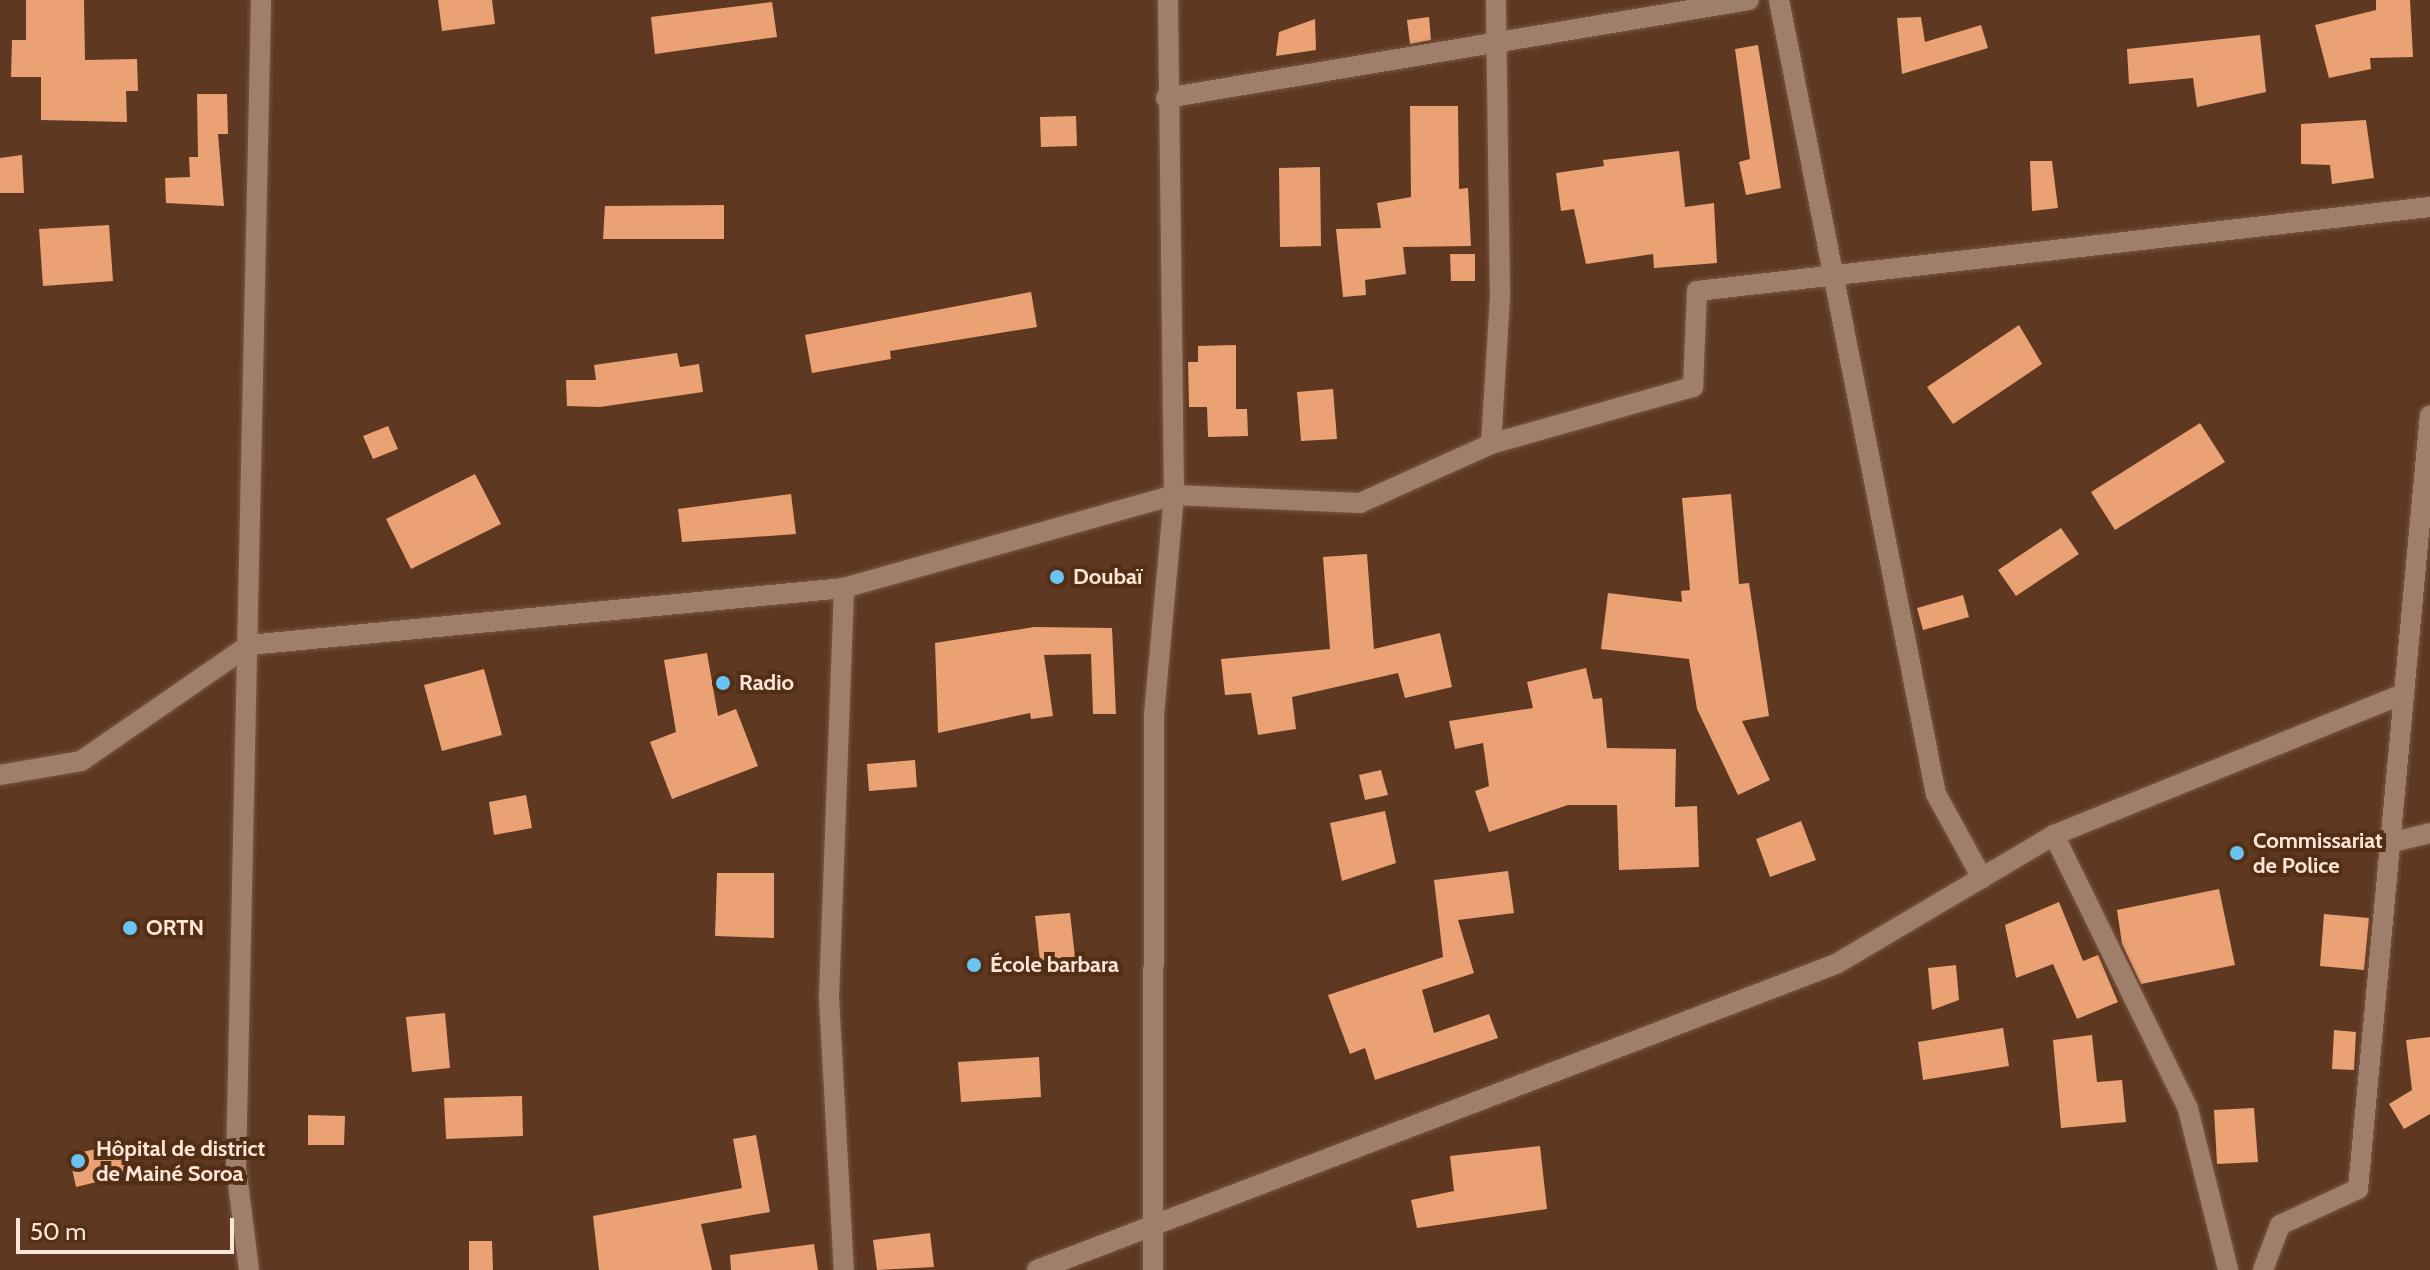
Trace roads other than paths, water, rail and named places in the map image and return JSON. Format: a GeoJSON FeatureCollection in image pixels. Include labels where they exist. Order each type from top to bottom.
{"type":"FeatureCollection","features":[{"type":"Feature","properties":{"kind":"street"},"geometry":{"type":"LineString","coordinates":[[249,1270],[236,1167],[261,0]]}},
{"type":"Feature","properties":{"kind":"street"},"geometry":{"type":"LineString","coordinates":[[1153,1270],[1154,715],[1174,495],[1166,98],[1168,0]]}},
{"type":"Feature","properties":{"kind":"street"},"geometry":{"type":"LineString","coordinates":[[1491,444],[1500,296],[1496,0]]}},
{"type":"Feature","properties":{"kind":"street"},"geometry":{"type":"LineString","coordinates":[[1166,98],[1749,0]]}},
{"type":"Feature","properties":{"kind":"street"},"geometry":{"type":"LineString","coordinates":[[1779,0],[1830,275],[1936,794],[1982,878]]}},
{"type":"Feature","properties":{"kind":"street"},"geometry":{"type":"LineString","coordinates":[[0,775],[81,761],[249,645],[844,588],[1174,495],[1360,503],[1491,444],[1693,387],[1697,291],[2430,207]]}},
{"type":"Feature","properties":{"kind":"street"},"geometry":{"type":"LineString","coordinates":[[2263,1270],[2280,1225],[2358,1189],[2394,842],[2400,695],[2430,415]]}},
{"type":"Feature","properties":{"kind":"street"},"geometry":{"type":"LineString","coordinates":[[844,588],[829,997],[844,1270]]}},
{"type":"Feature","properties":{"kind":"street"},"geometry":{"type":"LineString","coordinates":[[1037,1270],[1836,964],[2054,835],[2400,695]]}},
{"type":"Feature","properties":{"kind":"street"},"geometry":{"type":"LineString","coordinates":[[2394,842],[2430,833]]}},
{"type":"Feature","properties":{"kind":"street"},"geometry":{"type":"LineString","coordinates":[[2054,835],[2188,1109],[2228,1270]]}},
{"type":"Feature","properties":{"kind":"place","name":"Doubaï"},"geometry":{"type":"Point","coordinates":[1057,577]}},
{"type":"Feature","properties":{"kind":"place","name":"Radio"},"geometry":{"type":"Point","coordinates":[723,683]}},
{"type":"Feature","properties":{"kind":"place","name":"Commissariat de Police"},"geometry":{"type":"Point","coordinates":[2237,853]}},
{"type":"Feature","properties":{"kind":"place","name":"ORTN"},"geometry":{"type":"Point","coordinates":[130,928]}},
{"type":"Feature","properties":{"kind":"place","name":"École barbara"},"geometry":{"type":"Point","coordinates":[974,965]}},
{"type":"Feature","properties":{"kind":"place","name":"Hôpital de district de Mainé Soroa"},"geometry":{"type":"Point","coordinates":[78,1161]}}]}
